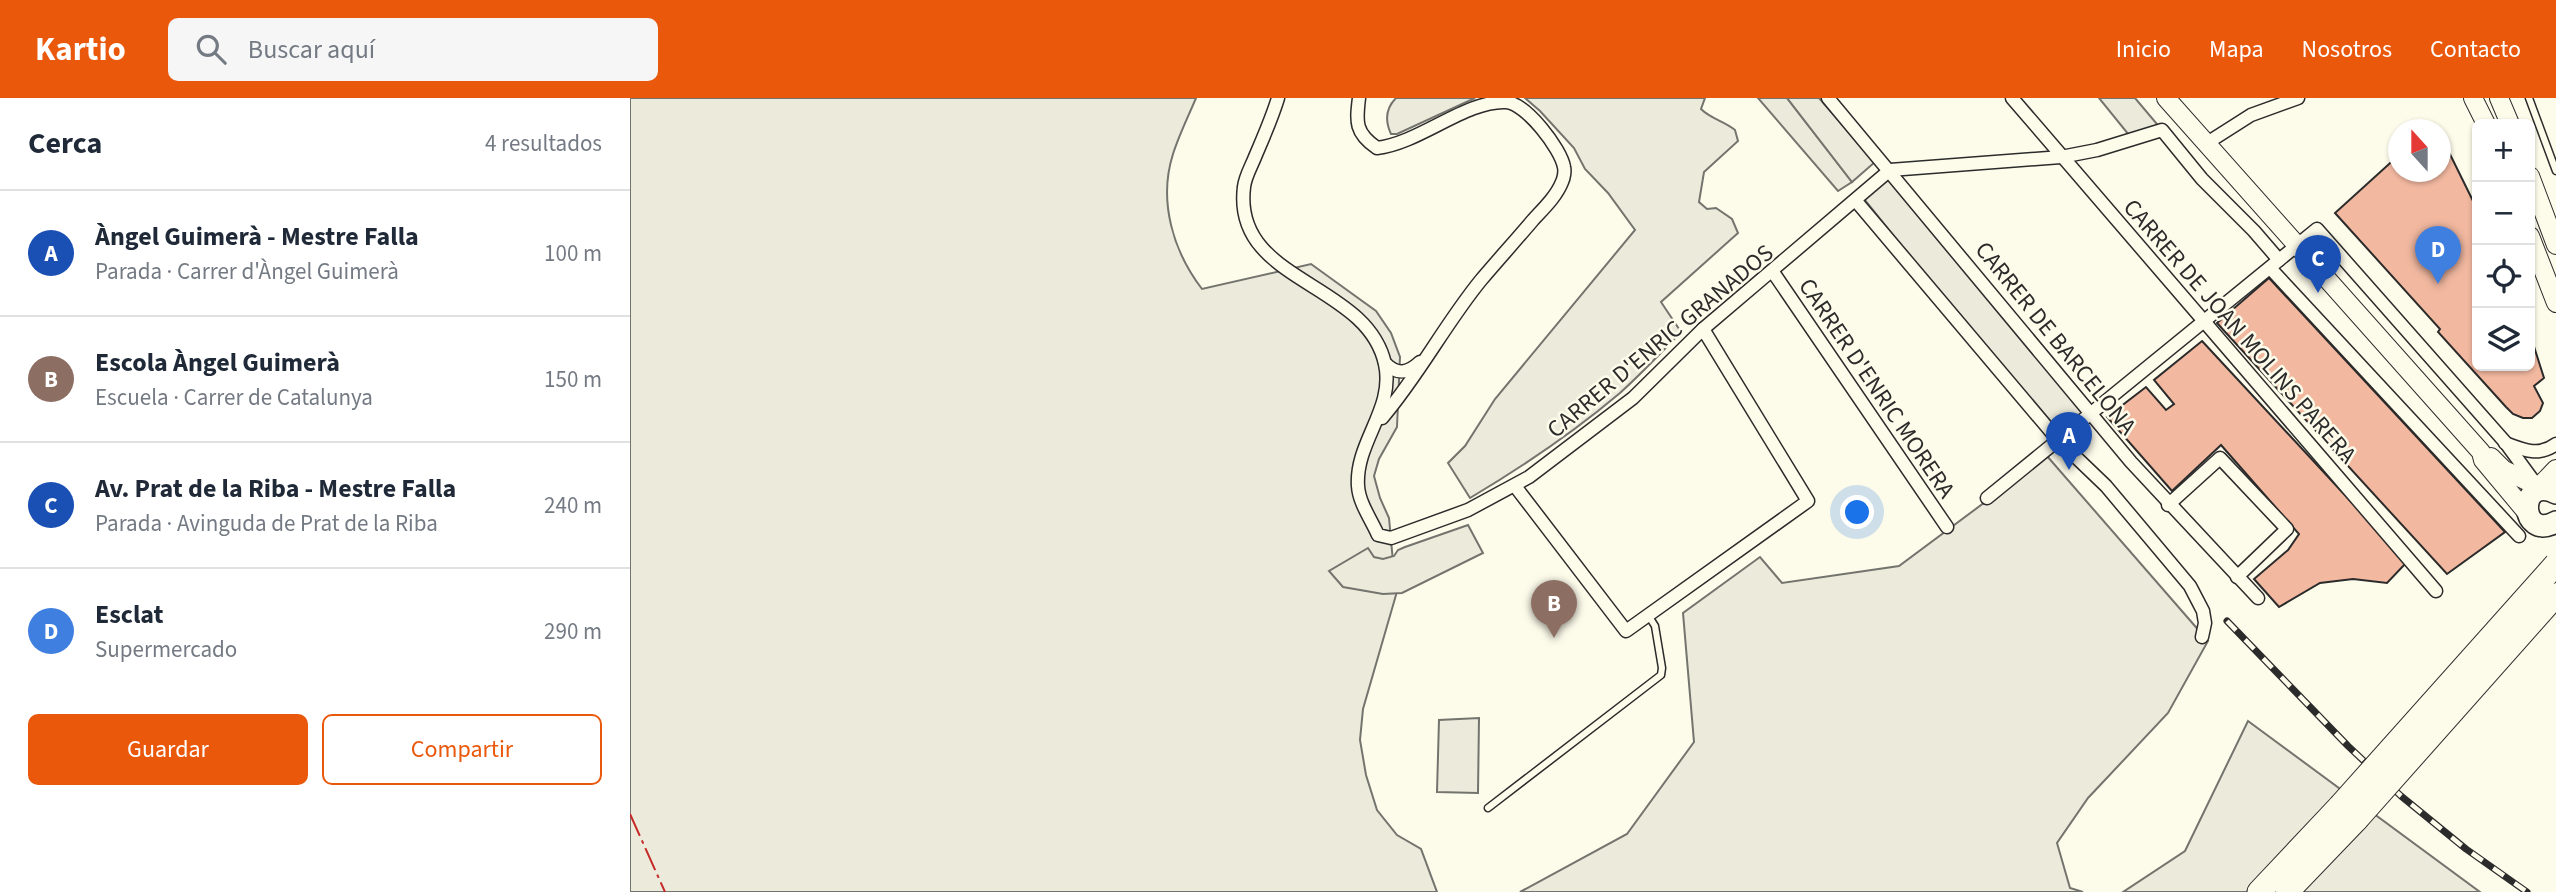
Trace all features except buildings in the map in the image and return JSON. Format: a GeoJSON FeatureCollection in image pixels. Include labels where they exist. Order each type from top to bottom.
{"type":"FeatureCollection","features":[{"type":"Feature","properties":{"kind":"highway"},"geometry":{"type":"LineString","coordinates":[[2287,892],[2348,812],[2556,564]]}},
{"type":"Feature","properties":{"kind":"highway"},"geometry":{"type":"LineString","coordinates":[[2259,892],[2348,812],[2556,595]]}},
{"type":"Feature","properties":{"kind":"main road"},"geometry":{"type":"LineString","coordinates":[[2166,98],[2481,452],[2489,455],[2504,470],[2539,495]]}},
{"type":"Feature","properties":{"kind":"main road"},"geometry":{"type":"LineString","coordinates":[[2473,98],[2484,119]]}},
{"type":"Feature","properties":{"kind":"main road"},"geometry":{"type":"LineString","coordinates":[[2499,98],[2508,119]]}},
{"type":"Feature","properties":{"kind":"main road"},"geometry":{"type":"LineString","coordinates":[[2532,182],[2556,245]]}},
{"type":"Feature","properties":{"kind":"main road"},"geometry":{"type":"LineString","coordinates":[[2533,245],[2556,303]]}},
{"type":"Feature","properties":{"kind":"main road"},"geometry":{"type":"LineString","coordinates":[[2481,452],[2483,460],[2539,495]]}},
{"type":"Feature","properties":{"kind":"main road"},"geometry":{"type":"LineString","coordinates":[[2553,528],[2535,523],[2539,495],[2556,469]]}},
{"type":"Feature","properties":{"kind":"street"},"geometry":{"type":"LineString","coordinates":[[1278,98],[1244,183],[1244,210],[1249,231],[1271,258],[1343,306],[1367,326],[1385,363],[1396,372],[1408,371],[1425,357]]}},
{"type":"Feature","properties":{"kind":"street"},"geometry":{"type":"LineString","coordinates":[[1359,98],[1357,122],[1360,133],[1377,148],[1400,142],[1482,106],[1510,102],[1532,118],[1560,155],[1565,169],[1562,182],[1553,198],[1479,282],[1425,357],[1411,382],[1376,427]]}},
{"type":"Feature","properties":{"kind":"street","name":"CARRER DE BARCELONA"},"geometry":{"type":"LineString","coordinates":[[1828,98],[2168,505],[2258,598]]}},
{"type":"Feature","properties":{"kind":"street","name":"CARRER DE JOAN MOLINS PARERA"},"geometry":{"type":"LineString","coordinates":[[2012,98],[2436,591]]}},
{"type":"Feature","properties":{"kind":"street"},"geometry":{"type":"LineString","coordinates":[[2207,143],[2251,115],[2298,98]]}},
{"type":"Feature","properties":{"kind":"street"},"geometry":{"type":"LineString","coordinates":[[1890,170],[2061,158],[2162,130],[2202,179],[2254,232],[2274,264],[2519,536]]}},
{"type":"Feature","properties":{"kind":"street","name":"CARRER D'ENRIC GRANADOS"},"geometry":{"type":"LineString","coordinates":[[1385,363],[1385,402],[1365,447],[1359,468],[1358,487],[1378,535],[1391,538],[1468,510],[1515,486],[1633,398],[1703,330],[1890,170]]}},
{"type":"Feature","properties":{"kind":"street"},"geometry":{"type":"LineString","coordinates":[[1856,201],[2058,440],[2106,486],[2190,586],[2203,611],[2205,623],[2202,637]]}},
{"type":"Feature","properties":{"kind":"street"},"geometry":{"type":"LineString","coordinates":[[1987,498],[2316,229],[2505,442],[2539,495]]}},
{"type":"Feature","properties":{"kind":"street","name":"CARRER D'ENRIC MORERA"},"geometry":{"type":"LineString","coordinates":[[1773,272],[1947,527]]}},
{"type":"Feature","properties":{"kind":"street"},"geometry":{"type":"LineString","coordinates":[[1515,486],[1626,631],[1808,501],[1703,330]]}},
{"type":"Feature","properties":{"kind":"street"},"geometry":{"type":"LineString","coordinates":[[2505,442],[2534,452],[2543,451],[2556,444]]}},
{"type":"Feature","properties":{"kind":"street"},"geometry":{"type":"LineString","coordinates":[[2168,505],[2220,458],[2287,529],[2237,577]]}},
{"type":"Feature","properties":{"kind":"lane"},"geometry":{"type":"LineString","coordinates":[[2529,98],[2556,171]]}},
{"type":"Feature","properties":{"kind":"lane"},"geometry":{"type":"LineString","coordinates":[[1489,808],[1661,675],[1655,626],[1648,615]]}},
{"type":"Feature","properties":{"kind":"shaded area"},"geometry":{"type":"Polygon","coordinates":[[[630,98],[1196,98],[1173,154],[1167,190],[1176,242],[1202,289],[1311,264],[1376,311],[1391,333],[1400,357],[1397,427],[1379,459],[1374,476],[1389,518],[1396,595],[1363,709],[1360,740],[1366,775],[1377,810],[1397,835],[1421,849],[1437,892],[630,892],[630,98]]]}},
{"type":"Feature","properties":{"kind":"shaded area"},"geometry":{"type":"Polygon","coordinates":[[[1396,98],[1475,98],[1397,134],[1391,134],[1387,115],[1396,98]]]}},
{"type":"Feature","properties":{"kind":"shaded area"},"geometry":{"type":"Polygon","coordinates":[[[1525,98],[1705,98],[1701,109],[1735,130],[1738,141],[1704,172],[1699,202],[1707,209],[1716,208],[1732,219],[1738,233],[1661,302],[1681,332],[1643,371],[1620,393],[1566,435],[1470,498],[1448,463],[1465,446],[1495,399],[1635,230],[1608,193],[1585,169],[1574,148],[1525,98]]]}},
{"type":"Feature","properties":{"kind":"shaded area"},"geometry":{"type":"Polygon","coordinates":[[[1758,98],[1787,98],[1852,182],[1838,191],[1758,98]]]}},
{"type":"Feature","properties":{"kind":"shaded area"},"geometry":{"type":"Polygon","coordinates":[[[1787,98],[1819,98],[1875,162],[1852,182],[1787,98]]]}},
{"type":"Feature","properties":{"kind":"shaded area"},"geometry":{"type":"Polygon","coordinates":[[[2099,98],[2135,98],[2162,130],[2133,140],[2099,98]]]}},
{"type":"Feature","properties":{"kind":"shaded area"},"geometry":{"type":"Polygon","coordinates":[[[1890,174],[2092,413],[2058,440],[1864,199],[1890,174]]]}},
{"type":"Feature","properties":{"kind":"shaded area"},"geometry":{"type":"Polygon","coordinates":[[[2047,456],[2208,641],[2168,713],[2088,798],[2057,843],[2070,888],[2083,892],[1520,892],[1627,834],[1694,742],[1683,613],[1760,557],[1782,583],[1899,566],[2047,456]]]}},
{"type":"Feature","properties":{"kind":"shaded area"},"geometry":{"type":"Polygon","coordinates":[[[1468,525],[1483,553],[1402,593],[1383,594],[1343,587],[1329,571],[1368,548],[1374,557],[1383,559],[1394,556],[1398,550],[1405,547],[1468,525]]]}},
{"type":"Feature","properties":{"kind":"shaded area"},"geometry":{"type":"Polygon","coordinates":[[[1479,718],[1478,793],[1437,792],[1439,720],[1479,718]]]}},
{"type":"Feature","properties":{"kind":"shaded area"},"geometry":{"type":"Polygon","coordinates":[[[2248,721],[2480,892],[2123,892],[2185,851],[2248,721]]]}},
{"type":"Feature","properties":{"kind":"railway"},"geometry":{"type":"LineString","coordinates":[[2227,621],[2348,746],[2401,796],[2466,849],[2527,892]]}},
{"type":"Feature","properties":{"kind":"power"},"geometry":{"type":"LineString","coordinates":[[630,814],[665,892]]}},
{"type":"Feature","properties":{"kind":"place","name":"Esclat"},"geometry":{"type":"Point","coordinates":[2438,284]}},
{"type":"Feature","properties":{"kind":"place","name":"Av. Prat de la Riba - Mestre Falla"},"geometry":{"type":"Point","coordinates":[2318,293]}},
{"type":"Feature","properties":{"kind":"place","name":"Àngel Guimerà - Mestre Falla"},"geometry":{"type":"Point","coordinates":[2069,470]}},
{"type":"Feature","properties":{"kind":"place","name":"Escola Àngel Guimerà"},"geometry":{"type":"Point","coordinates":[1554,638]}}]}
